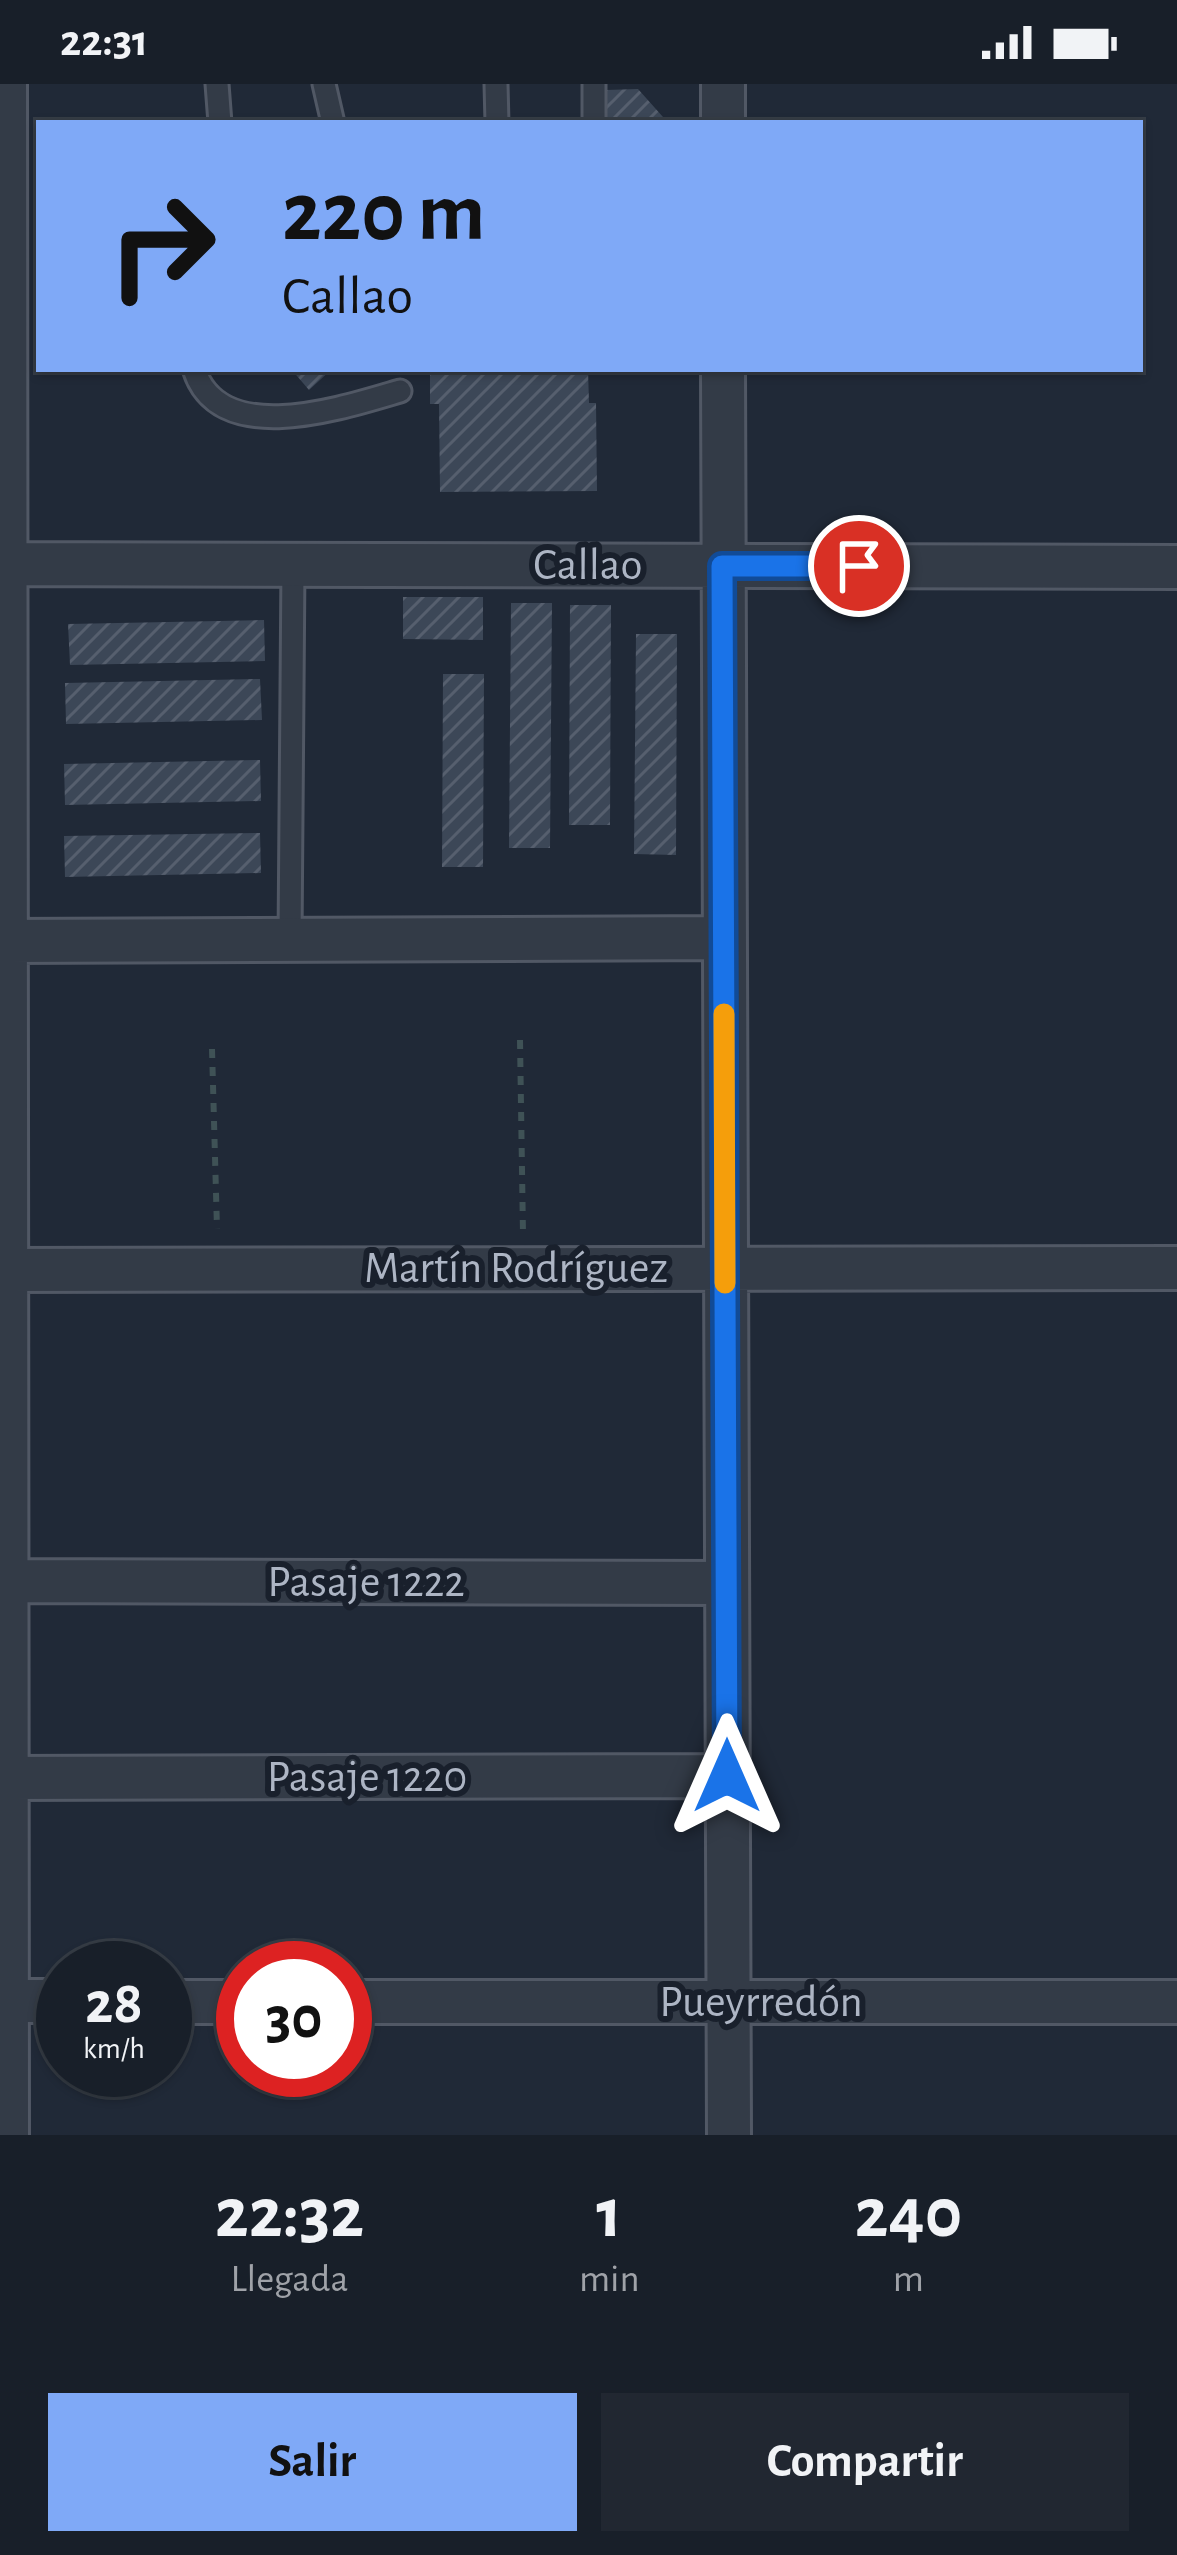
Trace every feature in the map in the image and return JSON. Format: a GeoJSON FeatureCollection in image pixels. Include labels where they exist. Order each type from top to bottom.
{"type":"FeatureCollection","features":[{"type":"Feature","properties":{"kind":"street"},"geometry":{"type":"LineString","coordinates":[[5,84],[7,2135]]}},
{"type":"Feature","properties":{"kind":"street"},"geometry":{"type":"LineString","coordinates":[[723,84],[723,120]]}},
{"type":"Feature","properties":{"kind":"street"},"geometry":{"type":"LineString","coordinates":[[723,372],[729,2135]]}},
{"type":"Feature","properties":{"kind":"street","name":"Callao"},"geometry":{"type":"LineString","coordinates":[[3,564],[1177,567]]}},
{"type":"Feature","properties":{"kind":"street"},"geometry":{"type":"LineString","coordinates":[[6,941],[724,938]]}},
{"type":"Feature","properties":{"kind":"street","name":"Martín Rodríguez"},"geometry":{"type":"LineString","coordinates":[[3,1270],[1177,1268]]}},
{"type":"Feature","properties":{"kind":"street","name":"Pasaje 1222"},"geometry":{"type":"LineString","coordinates":[[7,1582],[726,1583]]}},
{"type":"Feature","properties":{"kind":"street","name":"Pasaje 1220"},"geometry":{"type":"LineString","coordinates":[[7,1778],[727,1776]]}},
{"type":"Feature","properties":{"kind":"street"},"geometry":{"type":"LineString","coordinates":[[4,2002],[36,2002]]}},
{"type":"Feature","properties":{"kind":"street","name":"Pueyrredón"},"geometry":{"type":"LineString","coordinates":[[372,2002],[1177,2002]]}},
{"type":"Feature","properties":{"kind":"lane"},"geometry":{"type":"LineString","coordinates":[[217,84],[220,120]]}},
{"type":"Feature","properties":{"kind":"lane"},"geometry":{"type":"LineString","coordinates":[[324,84],[332,120]]}},
{"type":"Feature","properties":{"kind":"lane"},"geometry":{"type":"LineString","coordinates":[[496,84],[497,120]]}},
{"type":"Feature","properties":{"kind":"lane"},"geometry":{"type":"LineString","coordinates":[[594,84],[594,120]]}},
{"type":"Feature","properties":{"kind":"lane"},"geometry":{"type":"LineString","coordinates":[[196,372],[224,410],[246,415],[316,412],[400,391]]}},
{"type":"Feature","properties":{"kind":"lane"},"geometry":{"type":"LineString","coordinates":[[290,940],[293,565]]}},
{"type":"Feature","properties":{"kind":"path"},"geometry":{"type":"LineString","coordinates":[[520,1040],[524,1268]]}},
{"type":"Feature","properties":{"kind":"path"},"geometry":{"type":"LineString","coordinates":[[212,1049],[218,1269]]}},
{"type":"Feature","properties":{"kind":"building"},"geometry":{"type":"Polygon","coordinates":[[[638,89],[663,120],[607,120],[606,90],[638,89]]]}},
{"type":"Feature","properties":{"kind":"building"},"geometry":{"type":"Polygon","coordinates":[[[294,372],[329,372],[309,390],[294,372]]]}},
{"type":"Feature","properties":{"kind":"building"},"geometry":{"type":"Polygon","coordinates":[[[430,372],[588,372],[589,403],[596,403],[597,491],[440,492],[439,404],[430,404],[430,372]]]}},
{"type":"Feature","properties":{"kind":"building"},"geometry":{"type":"Polygon","coordinates":[[[403,597],[483,597],[483,640],[403,639],[403,597]]]}},
{"type":"Feature","properties":{"kind":"building"},"geometry":{"type":"Polygon","coordinates":[[[511,603],[552,603],[550,848],[509,848],[511,603]]]}},
{"type":"Feature","properties":{"kind":"building"},"geometry":{"type":"Polygon","coordinates":[[[570,605],[611,605],[610,825],[569,825],[570,605]]]}},
{"type":"Feature","properties":{"kind":"building"},"geometry":{"type":"Polygon","coordinates":[[[264,620],[265,661],[70,665],[68,624],[264,620]]]}},
{"type":"Feature","properties":{"kind":"building"},"geometry":{"type":"Polygon","coordinates":[[[636,634],[677,634],[676,855],[634,854],[636,634]]]}},
{"type":"Feature","properties":{"kind":"building"},"geometry":{"type":"Polygon","coordinates":[[[443,674],[484,674],[483,867],[442,867],[443,674]]]}},
{"type":"Feature","properties":{"kind":"building"},"geometry":{"type":"Polygon","coordinates":[[[260,679],[262,720],[66,724],[65,683],[260,679]]]}},
{"type":"Feature","properties":{"kind":"building"},"geometry":{"type":"Polygon","coordinates":[[[260,760],[261,801],[65,805],[64,764],[260,760]]]}},
{"type":"Feature","properties":{"kind":"building"},"geometry":{"type":"Polygon","coordinates":[[[260,833],[261,873],[65,877],[64,836],[260,833]]]}},
{"type":"Feature","properties":{"kind":"slow traffic"},"geometry":{"type":"LineString","coordinates":[[724,1014],[725,1283]]}},
{"type":"Feature","properties":{"kind":"route"},"geometry":{"type":"LineString","coordinates":[[727,1776],[722,566],[859,566]]}}]}
